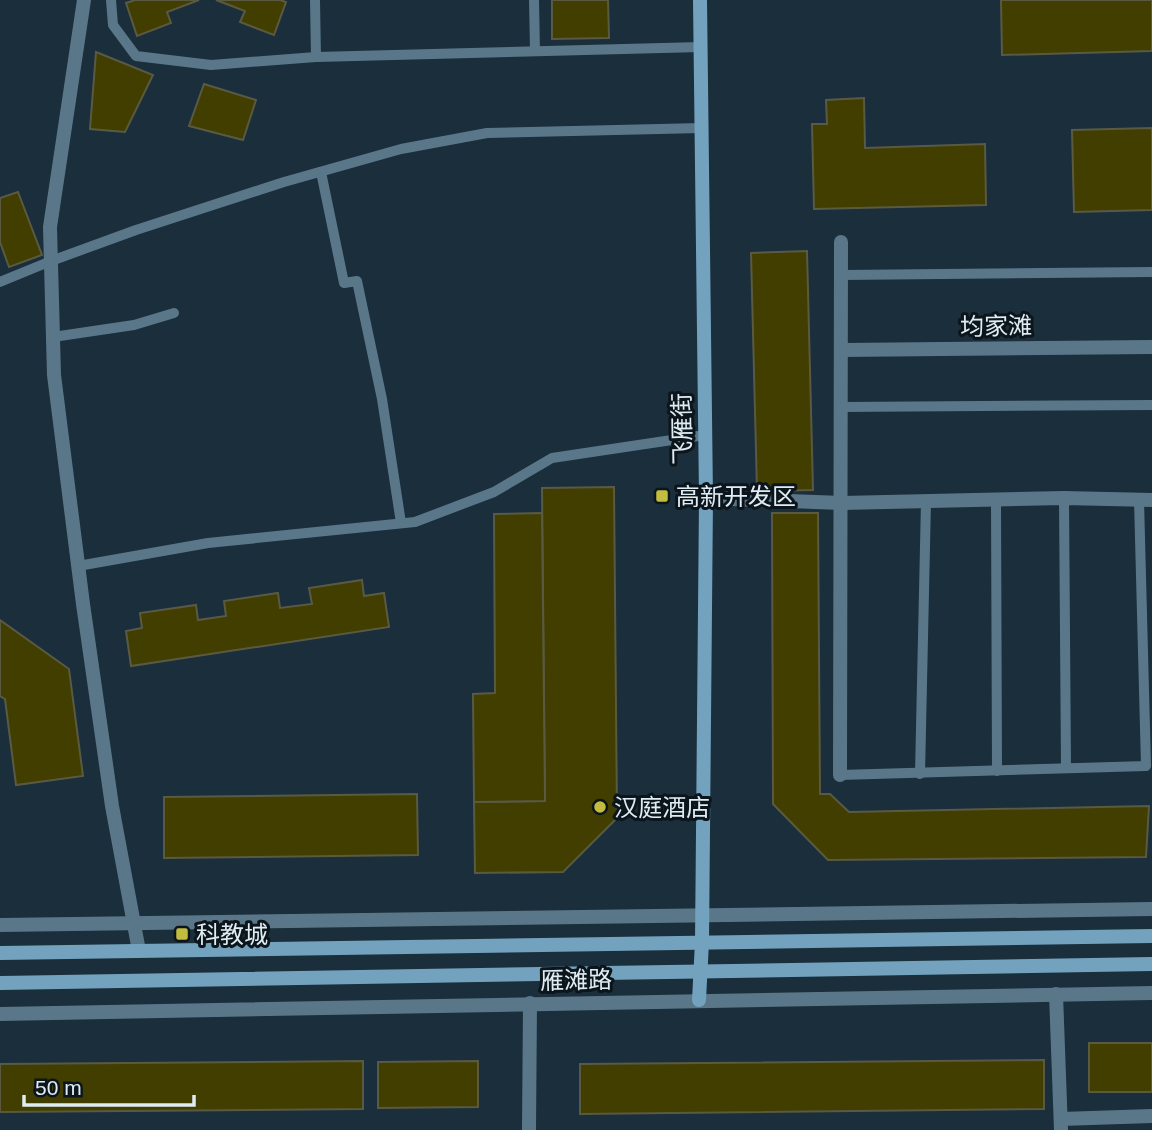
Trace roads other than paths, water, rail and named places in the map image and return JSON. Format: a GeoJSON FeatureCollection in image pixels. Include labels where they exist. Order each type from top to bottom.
{"type":"FeatureCollection","features":[{"type":"Feature","properties":{"kind":"main road","name":"飞雁街"},"geometry":{"type":"LineString","coordinates":[[699,1000],[702,942],[706,498],[700,0]]}},
{"type":"Feature","properties":{"kind":"main road","name":"雁滩路"},"geometry":{"type":"LineString","coordinates":[[0,953],[1152,936]]}},
{"type":"Feature","properties":{"kind":"main road","name":"雁滩路"},"geometry":{"type":"LineString","coordinates":[[0,983],[1152,964]]}},
{"type":"Feature","properties":{"kind":"street"},"geometry":{"type":"LineString","coordinates":[[84,0],[50,227],[54,375],[112,806],[139,951]]}},
{"type":"Feature","properties":{"kind":"street"},"geometry":{"type":"LineString","coordinates":[[840,775],[841,242]]}},
{"type":"Feature","properties":{"kind":"street","name":"均家滩"},"geometry":{"type":"LineString","coordinates":[[841,350],[1152,347]]}},
{"type":"Feature","properties":{"kind":"street"},"geometry":{"type":"LineString","coordinates":[[706,498],[842,503],[1064,498],[1146,500]]}},
{"type":"Feature","properties":{"kind":"street"},"geometry":{"type":"LineString","coordinates":[[0,925],[1152,909]]}},
{"type":"Feature","properties":{"kind":"street","name":"雁滩路"},"geometry":{"type":"LineString","coordinates":[[0,1014],[1152,993]]}},
{"type":"Feature","properties":{"kind":"street"},"geometry":{"type":"LineString","coordinates":[[1056,994],[1061,1125],[1152,1116]]}},
{"type":"Feature","properties":{"kind":"street"},"geometry":{"type":"LineString","coordinates":[[529,1130],[530,1003]]}},
{"type":"Feature","properties":{"kind":"lane"},"geometry":{"type":"LineString","coordinates":[[111,0],[113,25],[136,56],[211,65],[316,57],[701,47]]}},
{"type":"Feature","properties":{"kind":"lane"},"geometry":{"type":"LineString","coordinates":[[315,0],[316,57]]}},
{"type":"Feature","properties":{"kind":"lane"},"geometry":{"type":"LineString","coordinates":[[534,0],[535,51]]}},
{"type":"Feature","properties":{"kind":"lane"},"geometry":{"type":"LineString","coordinates":[[0,282],[136,230],[401,149],[487,133],[702,128]]}},
{"type":"Feature","properties":{"kind":"lane"},"geometry":{"type":"LineString","coordinates":[[321,172],[344,283],[357,281],[382,399],[401,523]]}},
{"type":"Feature","properties":{"kind":"lane"},"geometry":{"type":"LineString","coordinates":[[841,275],[1152,272]]}},
{"type":"Feature","properties":{"kind":"lane"},"geometry":{"type":"LineString","coordinates":[[53,337],[134,325],[174,313]]}},
{"type":"Feature","properties":{"kind":"lane"},"geometry":{"type":"LineString","coordinates":[[842,407],[1152,405]]}},
{"type":"Feature","properties":{"kind":"lane"},"geometry":{"type":"LineString","coordinates":[[78,566],[208,543],[415,522],[494,492],[552,458],[705,435]]}},
{"type":"Feature","properties":{"kind":"lane"},"geometry":{"type":"LineString","coordinates":[[1064,498],[1066,768]]}},
{"type":"Feature","properties":{"kind":"lane"},"geometry":{"type":"LineString","coordinates":[[996,500],[997,771]]}},
{"type":"Feature","properties":{"kind":"lane"},"geometry":{"type":"LineString","coordinates":[[1146,500],[1152,510]]}},
{"type":"Feature","properties":{"kind":"lane"},"geometry":{"type":"LineString","coordinates":[[840,775],[1146,766],[1146,500]]}},
{"type":"Feature","properties":{"kind":"lane"},"geometry":{"type":"LineString","coordinates":[[920,774],[926,501]]}},
{"type":"Feature","properties":{"kind":"place","name":"高新开发区"},"geometry":{"type":"Point","coordinates":[662,496]}},
{"type":"Feature","properties":{"kind":"place","name":"汉庭酒店"},"geometry":{"type":"Point","coordinates":[600,807]}},
{"type":"Feature","properties":{"kind":"place","name":"科教城"},"geometry":{"type":"Point","coordinates":[182,934]}}]}
